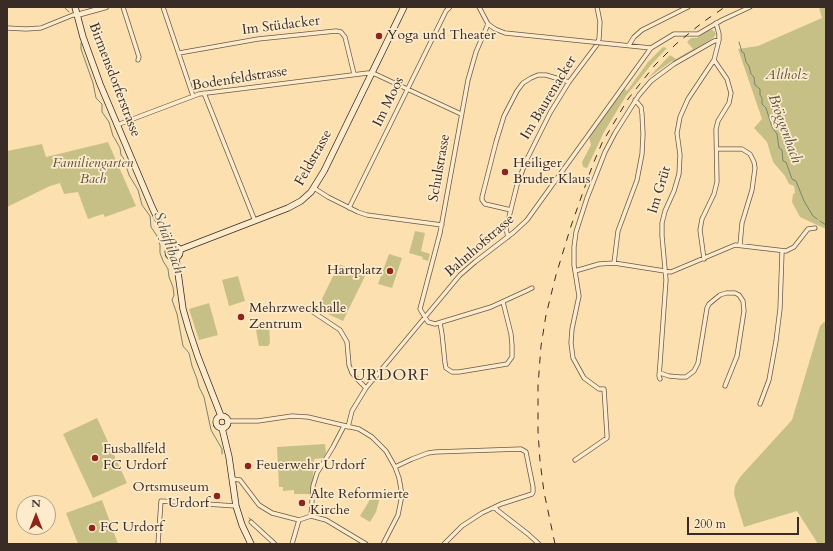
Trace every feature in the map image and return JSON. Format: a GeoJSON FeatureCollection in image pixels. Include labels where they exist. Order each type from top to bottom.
{"type":"FeatureCollection","features":[{"type":"Feature","properties":{"kind":"main road","name":"Birmensdorferstrasse"},"geometry":{"type":"LineString","coordinates":[[75,7],[89,55],[152,207],[171,247],[168,255],[172,258],[176,258]]}},
{"type":"Feature","properties":{"kind":"main road","name":"Feldstrasse"},"geometry":{"type":"LineString","coordinates":[[179,250],[295,205],[305,199],[314,188],[404,7]]}},
{"type":"Feature","properties":{"kind":"main road"},"geometry":{"type":"LineString","coordinates":[[171,247],[176,247],[179,250]]}},
{"type":"Feature","properties":{"kind":"main road","name":"Birmensdorferstrasse"},"geometry":{"type":"LineString","coordinates":[[179,250],[179,255],[176,258],[184,312],[189,330],[221,416],[225,417],[227,421]]}},
{"type":"Feature","properties":{"kind":"main road","name":"Birmensdorferstrasse"},"geometry":{"type":"LineString","coordinates":[[221,416],[216,419],[216,423],[222,428],[233,479],[236,506],[242,525],[251,544]]}},
{"type":"Feature","properties":{"kind":"main road"},"geometry":{"type":"LineString","coordinates":[[222,428],[226,426],[227,421]]}},
{"type":"Feature","properties":{"kind":"street"},"geometry":{"type":"LineString","coordinates":[[7,28],[41,28],[69,16],[106,7]]}},
{"type":"Feature","properties":{"kind":"street"},"geometry":{"type":"LineString","coordinates":[[123,7],[139,57],[138,60]]}},
{"type":"Feature","properties":{"kind":"street"},"geometry":{"type":"LineString","coordinates":[[163,7],[193,96]]}},
{"type":"Feature","properties":{"kind":"street","name":"Im Moos"},"geometry":{"type":"LineString","coordinates":[[349,208],[446,11],[450,7]]}},
{"type":"Feature","properties":{"kind":"street"},"geometry":{"type":"LineString","coordinates":[[479,7],[488,24],[505,33],[651,48]]}},
{"type":"Feature","properties":{"kind":"street"},"geometry":{"type":"LineString","coordinates":[[597,7],[600,22],[599,39],[597,43]]}},
{"type":"Feature","properties":{"kind":"street"},"geometry":{"type":"LineString","coordinates":[[629,45],[638,33],[688,7]]}},
{"type":"Feature","properties":{"kind":"street","name":"Bahnhofstrasse"},"geometry":{"type":"LineString","coordinates":[[348,427],[352,411],[366,388],[460,275],[520,227],[651,48],[670,36],[678,34],[698,34],[716,23],[750,7]]}},
{"type":"Feature","properties":{"kind":"street","name":"Im Grüt"},"geometry":{"type":"LineString","coordinates":[[660,380],[659,376],[666,272],[662,229],[665,211],[674,191],[679,174],[680,162],[678,123],[685,106],[714,60],[719,40],[716,23]]}},
{"type":"Feature","properties":{"kind":"street","name":"Schulstrasse"},"geometry":{"type":"LineString","coordinates":[[424,318],[420,306],[430,274],[442,225],[461,114],[471,68],[488,24]]}},
{"type":"Feature","properties":{"kind":"street","name":"Im Stüdacker"},"geometry":{"type":"LineString","coordinates":[[179,53],[258,39],[336,31],[340,32],[345,37],[354,74]]}},
{"type":"Feature","properties":{"kind":"street"},"geometry":{"type":"LineString","coordinates":[[574,460],[607,438],[604,389],[599,389],[584,378],[573,358],[570,336],[578,296],[573,254],[574,242],[587,198],[615,133],[635,100],[651,81],[658,76],[704,46],[719,40]]}},
{"type":"Feature","properties":{"kind":"street","name":"Im Baurenacker"},"geometry":{"type":"LineString","coordinates":[[508,237],[506,229],[510,210],[526,161],[550,113],[569,82],[597,43]]}},
{"type":"Feature","properties":{"kind":"street"},"geometry":{"type":"LineString","coordinates":[[704,259],[700,230],[705,212],[716,187],[718,173],[716,134],[717,124],[729,102],[731,93],[727,79],[714,60]]}},
{"type":"Feature","properties":{"kind":"street"},"geometry":{"type":"LineString","coordinates":[[372,73],[461,114]]}},
{"type":"Feature","properties":{"kind":"street","name":"Bodenfeldstrasse"},"geometry":{"type":"LineString","coordinates":[[117,125],[193,96],[354,74],[372,73]]}},
{"type":"Feature","properties":{"kind":"street"},"geometry":{"type":"LineString","coordinates":[[510,210],[485,204],[482,200],[504,116],[523,83],[531,78],[546,75],[569,82]]}},
{"type":"Feature","properties":{"kind":"street"},"geometry":{"type":"LineString","coordinates":[[204,94],[255,221]]}},
{"type":"Feature","properties":{"kind":"street"},"geometry":{"type":"LineString","coordinates":[[614,262],[619,224],[636,180],[642,154],[642,114],[641,107],[635,100]]}},
{"type":"Feature","properties":{"kind":"street"},"geometry":{"type":"LineString","coordinates":[[717,149],[742,149],[750,154],[754,162],[755,174],[752,190],[742,223],[740,245]]}},
{"type":"Feature","properties":{"kind":"street"},"geometry":{"type":"LineString","coordinates":[[314,188],[349,208],[375,217],[442,225]]}},
{"type":"Feature","properties":{"kind":"street"},"geometry":{"type":"LineString","coordinates":[[575,271],[599,264],[614,262],[666,272],[678,271],[732,247],[740,245],[782,252],[790,250],[808,229],[815,228]]}},
{"type":"Feature","properties":{"kind":"street"},"geometry":{"type":"LineString","coordinates":[[760,404],[769,380],[776,341],[780,308],[782,252]]}},
{"type":"Feature","properties":{"kind":"street"},"geometry":{"type":"LineString","coordinates":[[424,318],[431,324],[440,323],[503,302],[532,288]]}},
{"type":"Feature","properties":{"kind":"street"},"geometry":{"type":"LineString","coordinates":[[660,374],[686,377],[694,371],[698,363],[706,308],[720,295],[735,293],[739,295],[743,301],[744,311],[737,356],[726,386]]}},
{"type":"Feature","properties":{"kind":"street"},"geometry":{"type":"LineString","coordinates":[[440,323],[446,368],[452,372],[507,364],[512,357],[512,345],[511,334],[503,302]]}},
{"type":"Feature","properties":{"kind":"street"},"geometry":{"type":"LineString","coordinates":[[301,308],[310,310],[340,330],[346,342],[348,361],[352,373],[366,388]]}},
{"type":"Feature","properties":{"kind":"street"},"geometry":{"type":"LineString","coordinates":[[227,421],[266,420],[297,416],[308,417],[359,429],[372,437],[386,451],[395,467],[399,478],[402,495],[398,514],[383,544]]}},
{"type":"Feature","properties":{"kind":"street"},"geometry":{"type":"LineString","coordinates":[[311,516],[317,473],[344,426]]}},
{"type":"Feature","properties":{"kind":"street"},"geometry":{"type":"LineString","coordinates":[[395,467],[418,457],[436,452],[524,450],[526,452],[533,492],[529,496],[495,507],[462,526],[444,544]]}},
{"type":"Feature","properties":{"kind":"street"},"geometry":{"type":"LineString","coordinates":[[233,479],[240,480],[254,500],[265,510],[279,516],[299,520],[311,516],[326,520],[366,544]]}},
{"type":"Feature","properties":{"kind":"street"},"geometry":{"type":"LineString","coordinates":[[158,544],[161,501],[236,506]]}},
{"type":"Feature","properties":{"kind":"street"},"geometry":{"type":"LineString","coordinates":[[495,507],[539,544]]}},
{"type":"Feature","properties":{"kind":"street"},"geometry":{"type":"LineString","coordinates":[[292,544],[299,520]]}},
{"type":"Feature","properties":{"kind":"street"},"geometry":{"type":"LineString","coordinates":[[251,522],[275,544]]}},
{"type":"Feature","properties":{"kind":"green space","name":"Altholz"},"geometry":{"type":"Polygon","coordinates":[[[819,7],[826,7],[826,229],[800,217],[792,202],[793,194],[795,193],[794,186],[789,184],[785,176],[773,162],[767,142],[754,128],[762,119],[738,49],[758,46],[822,18],[819,7]]]}},
{"type":"Feature","properties":{"kind":"green space"},"geometry":{"type":"Polygon","coordinates":[[[710,29],[716,34],[713,38],[675,62],[672,61],[648,78],[670,55],[676,59],[693,49],[687,42],[691,38],[697,38],[710,29]]]}},
{"type":"Feature","properties":{"kind":"green space"},"geometry":{"type":"Polygon","coordinates":[[[663,47],[667,48],[626,96],[604,132],[587,168],[583,167],[582,162],[591,145],[589,137],[624,88],[627,91],[648,62],[663,47]]]}},
{"type":"Feature","properties":{"kind":"green space","name":"Familiengarten Bach"},"geometry":{"type":"Polygon","coordinates":[[[108,142],[136,206],[105,217],[103,214],[88,219],[78,192],[64,194],[60,183],[50,186],[7,207],[7,151],[42,144],[46,157],[108,142]]]}},
{"type":"Feature","properties":{"kind":"green space"},"geometry":{"type":"Polygon","coordinates":[[[415,231],[425,233],[421,251],[430,254],[428,261],[422,259],[423,257],[409,253],[415,231]]]}},
{"type":"Feature","properties":{"kind":"green space","name":"Hartplatz"},"geometry":{"type":"Polygon","coordinates":[[[389,254],[402,258],[392,288],[378,284],[389,254]]]}},
{"type":"Feature","properties":{"kind":"green space"},"geometry":{"type":"Polygon","coordinates":[[[339,264],[365,276],[343,321],[317,309],[339,264]]]}},
{"type":"Feature","properties":{"kind":"green space"},"geometry":{"type":"Polygon","coordinates":[[[238,276],[245,301],[229,306],[222,280],[238,276]]]}},
{"type":"Feature","properties":{"kind":"green space"},"geometry":{"type":"Polygon","coordinates":[[[209,303],[218,335],[199,340],[189,309],[209,303]]]}},
{"type":"Feature","properties":{"kind":"green space"},"geometry":{"type":"Polygon","coordinates":[[[269,321],[270,343],[268,346],[259,346],[256,330],[269,321]]]}},
{"type":"Feature","properties":{"kind":"green space"},"geometry":{"type":"Polygon","coordinates":[[[824,322],[826,323],[826,544],[818,544],[797,511],[744,527],[734,494],[735,486],[740,477],[792,420],[820,326],[824,322]]]}},
{"type":"Feature","properties":{"kind":"green space","name":"Fusballfeld FC Urdorf"},"geometry":{"type":"Polygon","coordinates":[[[97,418],[127,483],[93,498],[63,434],[97,418]]]}},
{"type":"Feature","properties":{"kind":"green space"},"geometry":{"type":"Polygon","coordinates":[[[325,444],[326,453],[323,458],[314,459],[312,494],[294,494],[294,490],[283,491],[283,487],[279,487],[277,447],[325,444]]]}},
{"type":"Feature","properties":{"kind":"green space"},"geometry":{"type":"Polygon","coordinates":[[[374,493],[380,494],[376,512],[370,522],[360,516],[374,493]]]}},
{"type":"Feature","properties":{"kind":"green space","name":"FC Urdorf"},"geometry":{"type":"Polygon","coordinates":[[[102,500],[118,544],[78,544],[66,513],[102,500]]]}},
{"type":"Feature","properties":{"kind":"waterway","name":"Schäflibach"},"geometry":{"type":"LineString","coordinates":[[64,7],[69,12]]}},
{"type":"Feature","properties":{"kind":"waterway","name":"Bröggenbach"},"geometry":{"type":"LineString","coordinates":[[739,42],[751,74],[754,77],[755,85],[760,89],[762,104],[766,108],[772,127],[777,134],[779,148],[782,150],[783,161],[786,162],[792,179],[796,181],[804,201],[813,216],[817,219]]}},
{"type":"Feature","properties":{"kind":"waterway","name":"Schäflibach"},"geometry":{"type":"LineString","coordinates":[[81,43],[81,49],[93,83],[96,98],[102,104],[102,112],[109,122],[113,136],[120,148],[121,155],[124,159],[129,175],[138,190],[142,205],[150,216],[151,227],[157,236],[160,245],[160,253],[168,269],[173,287],[174,295],[172,300],[177,314],[183,346],[189,353],[199,387],[204,397],[211,430],[222,449],[222,454]]}},
{"type":"Feature","properties":{"kind":"waterway","name":"Bröggenbach"},"geometry":{"type":"LineString","coordinates":[[820,221],[826,225]]}},
{"type":"Feature","properties":{"kind":"waterway","name":"Schäflibach"},"geometry":{"type":"LineString","coordinates":[[249,518],[278,544]]}},
{"type":"Feature","properties":{"kind":"railway"},"geometry":{"type":"LineString","coordinates":[[555,544],[544,492],[540,461],[538,386],[541,346],[546,315],[571,226],[602,143],[628,99],[655,65],[676,44],[703,22],[725,7]]}},
{"type":"Feature","properties":{"kind":"place","name":"Yoga und Theater"},"geometry":{"type":"Point","coordinates":[379,36]}},
{"type":"Feature","properties":{"kind":"place","name":"Heiliger Bruder Klaus"},"geometry":{"type":"Point","coordinates":[505,172]}},
{"type":"Feature","properties":{"kind":"place","name":"Hartplatz"},"geometry":{"type":"Point","coordinates":[390,271]}},
{"type":"Feature","properties":{"kind":"place","name":"Mehrzweckhalle Zentrum"},"geometry":{"type":"Point","coordinates":[241,317]}},
{"type":"Feature","properties":{"kind":"place","name":"Fusballfeld FC Urdorf"},"geometry":{"type":"Point","coordinates":[95,458]}},
{"type":"Feature","properties":{"kind":"place","name":"Feuerwehr Urdorf"},"geometry":{"type":"Point","coordinates":[248,466]}},
{"type":"Feature","properties":{"kind":"place","name":"Ortsmuseum Urdorf"},"geometry":{"type":"Point","coordinates":[217,496]}},
{"type":"Feature","properties":{"kind":"place","name":"Alte Reformierte Kirche"},"geometry":{"type":"Point","coordinates":[302,503]}},
{"type":"Feature","properties":{"kind":"place","name":"FC Urdorf"},"geometry":{"type":"Point","coordinates":[92,528]}},
{"type":"Feature","properties":{"kind":"district","name":"URDORF"},"geometry":{"type":"Point","coordinates":[391,376]}}]}
